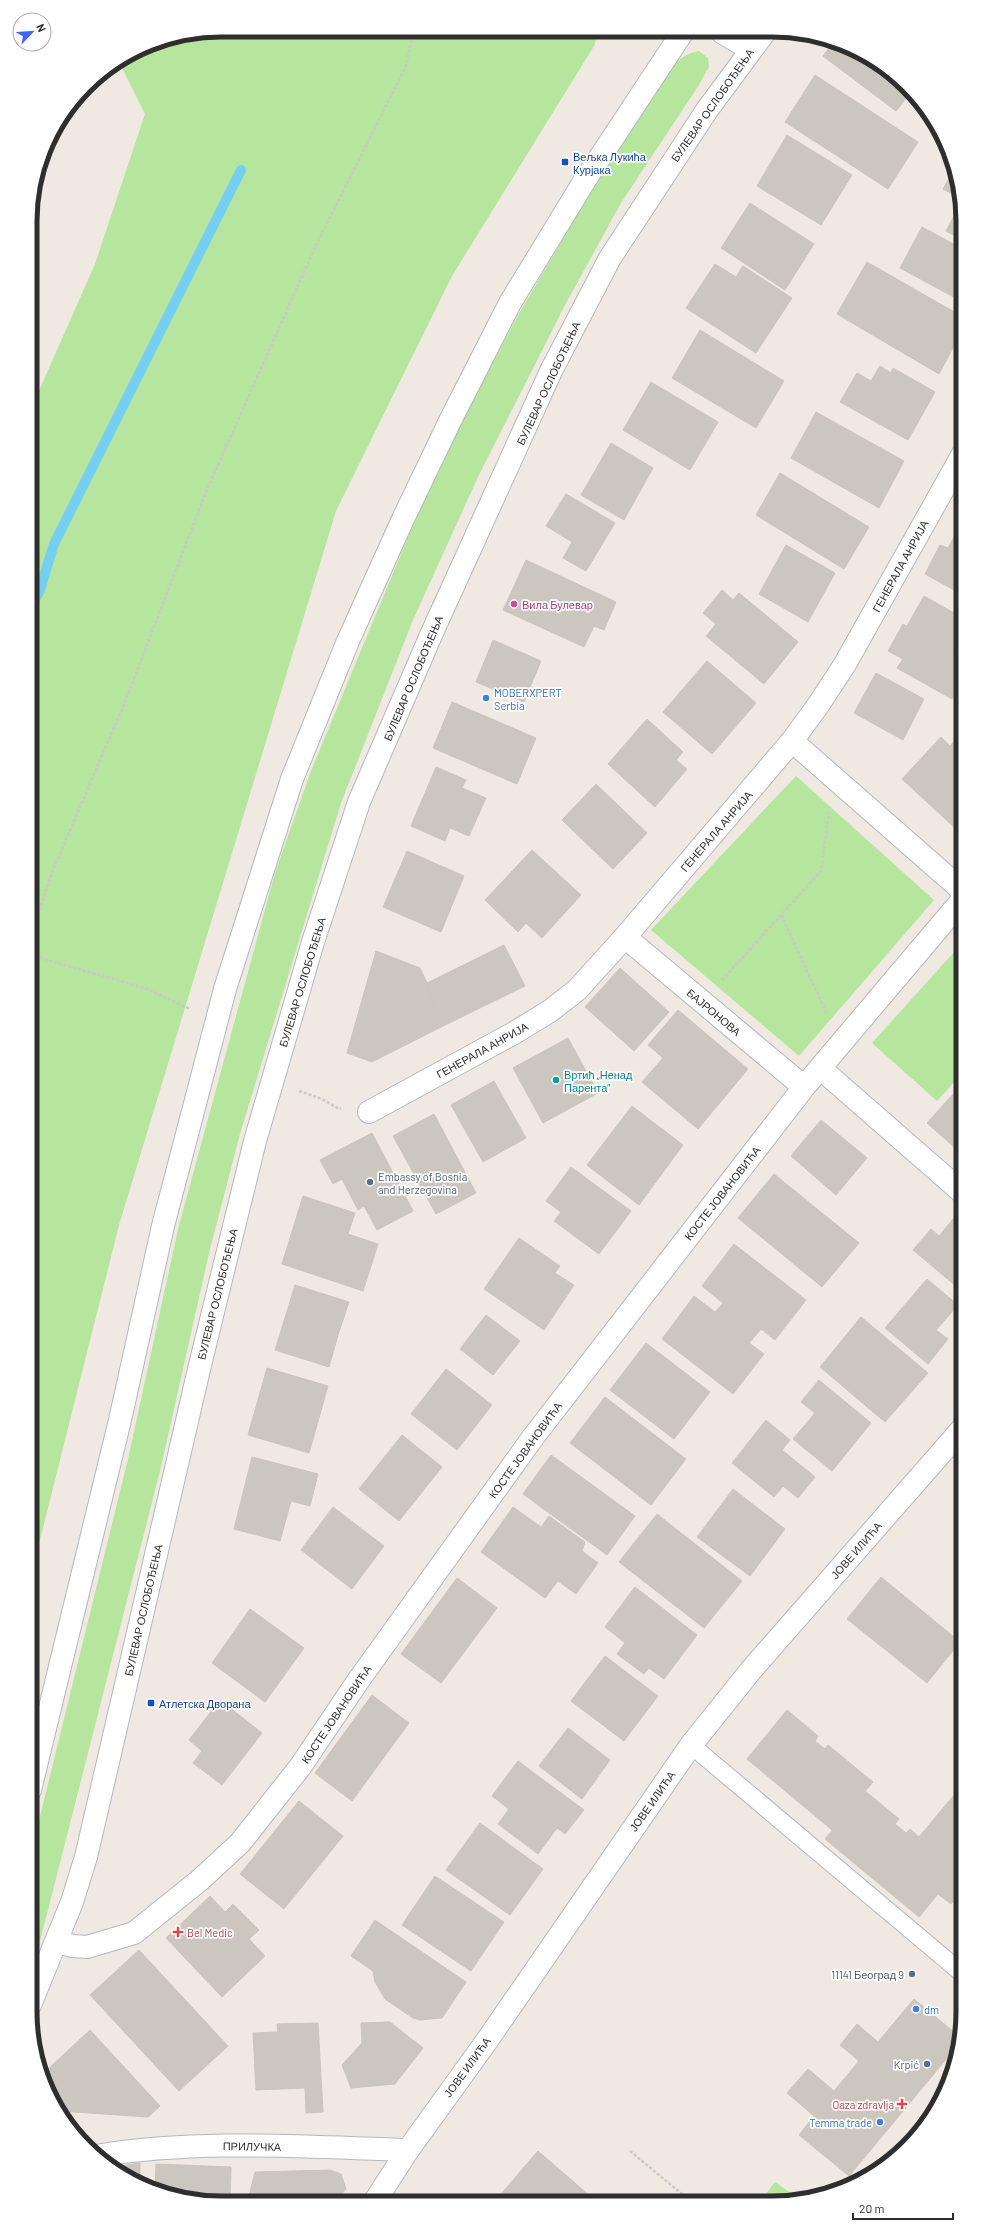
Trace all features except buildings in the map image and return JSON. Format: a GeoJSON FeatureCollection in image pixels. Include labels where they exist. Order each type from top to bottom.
{"type":"FeatureCollection","features":[{"type":"Feature","properties":{"kind":"street"},"geometry":{"type":"LineString","coordinates":[[37,1761],[120,1420],[163,1226],[225,989],[292,779],[348,640],[403,519],[450,421],[510,304],[585,180],[679,37]]}},
{"type":"Feature","properties":{"kind":"street"},"geometry":{"type":"LineString","coordinates":[[740,37],[757,41]]}},
{"type":"Feature","properties":{"kind":"street","name":"БУЛЕВАР ОСЛОБОЂЕЊА"},"geometry":{"type":"LineString","coordinates":[[37,1989],[72,1902],[97,1818],[200,1365],[255,1142],[314,942],[359,802],[431,635],[550,371],[610,258],[707,110],[757,41]]}},
{"type":"Feature","properties":{"kind":"street","name":"ГЕНЕРАЛА АНРИЈА"},"geometry":{"type":"LineString","coordinates":[[369,1112],[514,1034],[550,1011],[577,990],[792,742],[845,664],[956,466]]}},
{"type":"Feature","properties":{"kind":"street"},"geometry":{"type":"LineString","coordinates":[[792,742],[834,778],[956,899]]}},
{"type":"Feature","properties":{"kind":"street","name":"КОСТЕ ЈОВАНОВИЋА"},"geometry":{"type":"LineString","coordinates":[[57,1942],[73,1946],[87,1947],[134,1933],[200,1880],[240,1843],[300,1767],[358,1681],[534,1436],[804,1087],[956,910]]}},
{"type":"Feature","properties":{"kind":"street","name":"БАЈРОНОВА"},"geometry":{"type":"LineString","coordinates":[[625,936],[804,1087]]}},
{"type":"Feature","properties":{"kind":"street"},"geometry":{"type":"LineString","coordinates":[[820,1068],[956,1187]]}},
{"type":"Feature","properties":{"kind":"street","name":"ЈОВЕ ИЛИЋА"},"geometry":{"type":"LineString","coordinates":[[378,2196],[408,2150],[486,2042],[691,1745],[752,1669],[956,1436]]}},
{"type":"Feature","properties":{"kind":"street","name":"ПРИЛУЧКА"},"geometry":{"type":"LineString","coordinates":[[105,2155],[163,2147],[206,2146],[408,2150]]}},
{"type":"Feature","properties":{"kind":"lane"},"geometry":{"type":"LineString","coordinates":[[691,1745],[956,1968]]}},
{"type":"Feature","properties":{"kind":"path"},"geometry":{"type":"LineString","coordinates":[[37,918],[53,870],[125,702],[206,492],[317,243],[406,66],[412,37]]}},
{"type":"Feature","properties":{"kind":"path"},"geometry":{"type":"LineString","coordinates":[[702,1002],[821,871],[834,778]]}},
{"type":"Feature","properties":{"kind":"path"},"geometry":{"type":"LineString","coordinates":[[781,915],[840,1044]]}},
{"type":"Feature","properties":{"kind":"path"},"geometry":{"type":"LineString","coordinates":[[37,957],[145,988],[191,1010]]}},
{"type":"Feature","properties":{"kind":"path"},"geometry":{"type":"LineString","coordinates":[[305,1093],[339,1109],[344,1107]]}},
{"type":"Feature","properties":{"kind":"path"},"geometry":{"type":"LineString","coordinates":[[630,2151],[686,2196]]}},
{"type":"Feature","properties":{"kind":"green space"},"geometry":{"type":"Polygon","coordinates":[[[209,37],[597,37],[594,46],[452,276],[336,511],[119,1225],[37,1552],[37,395],[95,264],[145,114],[121,67],[150,51],[173,43],[209,37]]]}},
{"type":"Feature","properties":{"kind":"green space"},"geometry":{"type":"Polygon","coordinates":[[[699,51],[708,58],[709,67],[697,88],[621,203],[565,305],[478,477],[413,620],[341,803],[240,1134],[210,1249],[161,1467],[37,1953],[37,1829],[128,1459],[178,1229],[275,873],[311,771],[408,537],[464,415],[521,310],[652,89],[672,65],[691,53],[699,51]]]}},
{"type":"Feature","properties":{"kind":"green space"},"geometry":{"type":"Polygon","coordinates":[[[796,776],[934,900],[799,1056],[651,930],[796,776]]]}},
{"type":"Feature","properties":{"kind":"green space"},"geometry":{"type":"Polygon","coordinates":[[[955,951],[956,952],[956,1080],[937,1101],[872,1043],[955,951]]]}},
{"type":"Feature","properties":{"kind":"green space"},"geometry":{"type":"Polygon","coordinates":[[[775,2182],[793,2195],[784,2196],[764,2196],[775,2182]]]}},
{"type":"Feature","properties":{"kind":"waterway"},"geometry":{"type":"LineString","coordinates":[[37,595],[54,544],[241,170]]}},
{"type":"Feature","properties":{"kind":"place","name":"Вељка Лукића Курјака"},"geometry":{"type":"Point","coordinates":[565,162]}},
{"type":"Feature","properties":{"kind":"place","name":"Вила Булевар"},"geometry":{"type":"Point","coordinates":[514,604]}},
{"type":"Feature","properties":{"kind":"place","name":"MOBERXPERT Serbia"},"geometry":{"type":"Point","coordinates":[486,698]}},
{"type":"Feature","properties":{"kind":"place","name":"Вртић „Ненад Парента”"},"geometry":{"type":"Point","coordinates":[556,1080]}},
{"type":"Feature","properties":{"kind":"place","name":"Embassy of Bosnia and Herzegovina"},"geometry":{"type":"Point","coordinates":[370,1182]}},
{"type":"Feature","properties":{"kind":"place","name":"Атлетска Дворана"},"geometry":{"type":"Point","coordinates":[151,1703]}},
{"type":"Feature","properties":{"kind":"place","name":"Bel Medic"},"geometry":{"type":"Point","coordinates":[178,1932]}},
{"type":"Feature","properties":{"kind":"place","name":"11141 Београд 9"},"geometry":{"type":"Point","coordinates":[912,1974]}},
{"type":"Feature","properties":{"kind":"place","name":"dm"},"geometry":{"type":"Point","coordinates":[916,2009]}},
{"type":"Feature","properties":{"kind":"place","name":"Krpić"},"geometry":{"type":"Point","coordinates":[927,2064]}},
{"type":"Feature","properties":{"kind":"place","name":"Oaza zdravlja"},"geometry":{"type":"Point","coordinates":[902,2104]}},
{"type":"Feature","properties":{"kind":"place","name":"Temma trade"},"geometry":{"type":"Point","coordinates":[880,2122]}}]}
